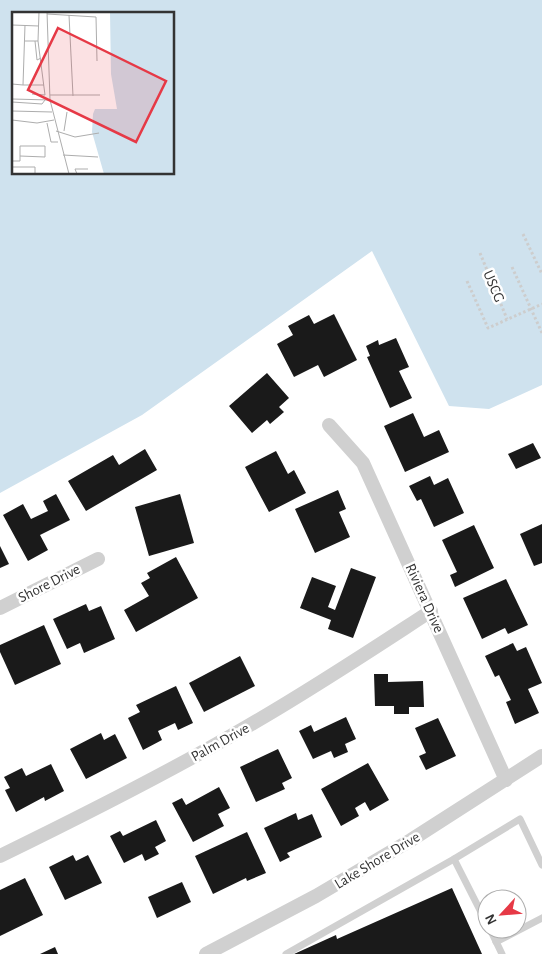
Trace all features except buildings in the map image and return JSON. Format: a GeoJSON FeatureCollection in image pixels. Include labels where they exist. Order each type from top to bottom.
{"type":"FeatureCollection","features":[{"type":"Feature","properties":{"kind":"street","name":"Riviera Drive"},"geometry":{"type":"LineString","coordinates":[[329,424],[363,463],[431,610],[506,780]]}},
{"type":"Feature","properties":{"kind":"street","name":"Shore Drive"},"geometry":{"type":"LineString","coordinates":[[0,608],[98,559]]}},
{"type":"Feature","properties":{"kind":"street","name":"Palm Drive"},"geometry":{"type":"LineString","coordinates":[[0,856],[144,784],[248,726],[340,671],[431,610]]}},
{"type":"Feature","properties":{"kind":"street","name":"Lake Shore Drive"},"geometry":{"type":"LineString","coordinates":[[206,954],[333,886],[541,760]]}},
{"type":"Feature","properties":{"kind":"lane"},"geometry":{"type":"LineString","coordinates":[[286,954],[454,859],[520,819],[542,865]]}},
{"type":"Feature","properties":{"kind":"lane"},"geometry":{"type":"LineString","coordinates":[[454,859],[477,904]]}},
{"type":"Feature","properties":{"kind":"lane"},"geometry":{"type":"LineString","coordinates":[[496,942],[542,918]]}},
{"type":"Feature","properties":{"kind":"lane"},"geometry":{"type":"LineString","coordinates":[[495,939],[502,954]]}},
{"type":"Feature","properties":{"kind":"path"},"geometry":{"type":"LineString","coordinates":[[523,234],[542,274]]}},
{"type":"Feature","properties":{"kind":"path","name":"USCG"},"geometry":{"type":"LineString","coordinates":[[480,254],[507,319]]}},
{"type":"Feature","properties":{"kind":"path"},"geometry":{"type":"LineString","coordinates":[[512,267],[542,333]]}},
{"type":"Feature","properties":{"kind":"path","name":"USCG"},"geometry":{"type":"LineString","coordinates":[[467,281],[488,328],[542,304]]}},
{"type":"Feature","properties":{"kind":"water"},"geometry":{"type":"Polygon","coordinates":[[[0,0],[542,0],[542,385],[489,409],[449,406],[372,251],[142,415],[0,493],[0,0]]]}}]}
